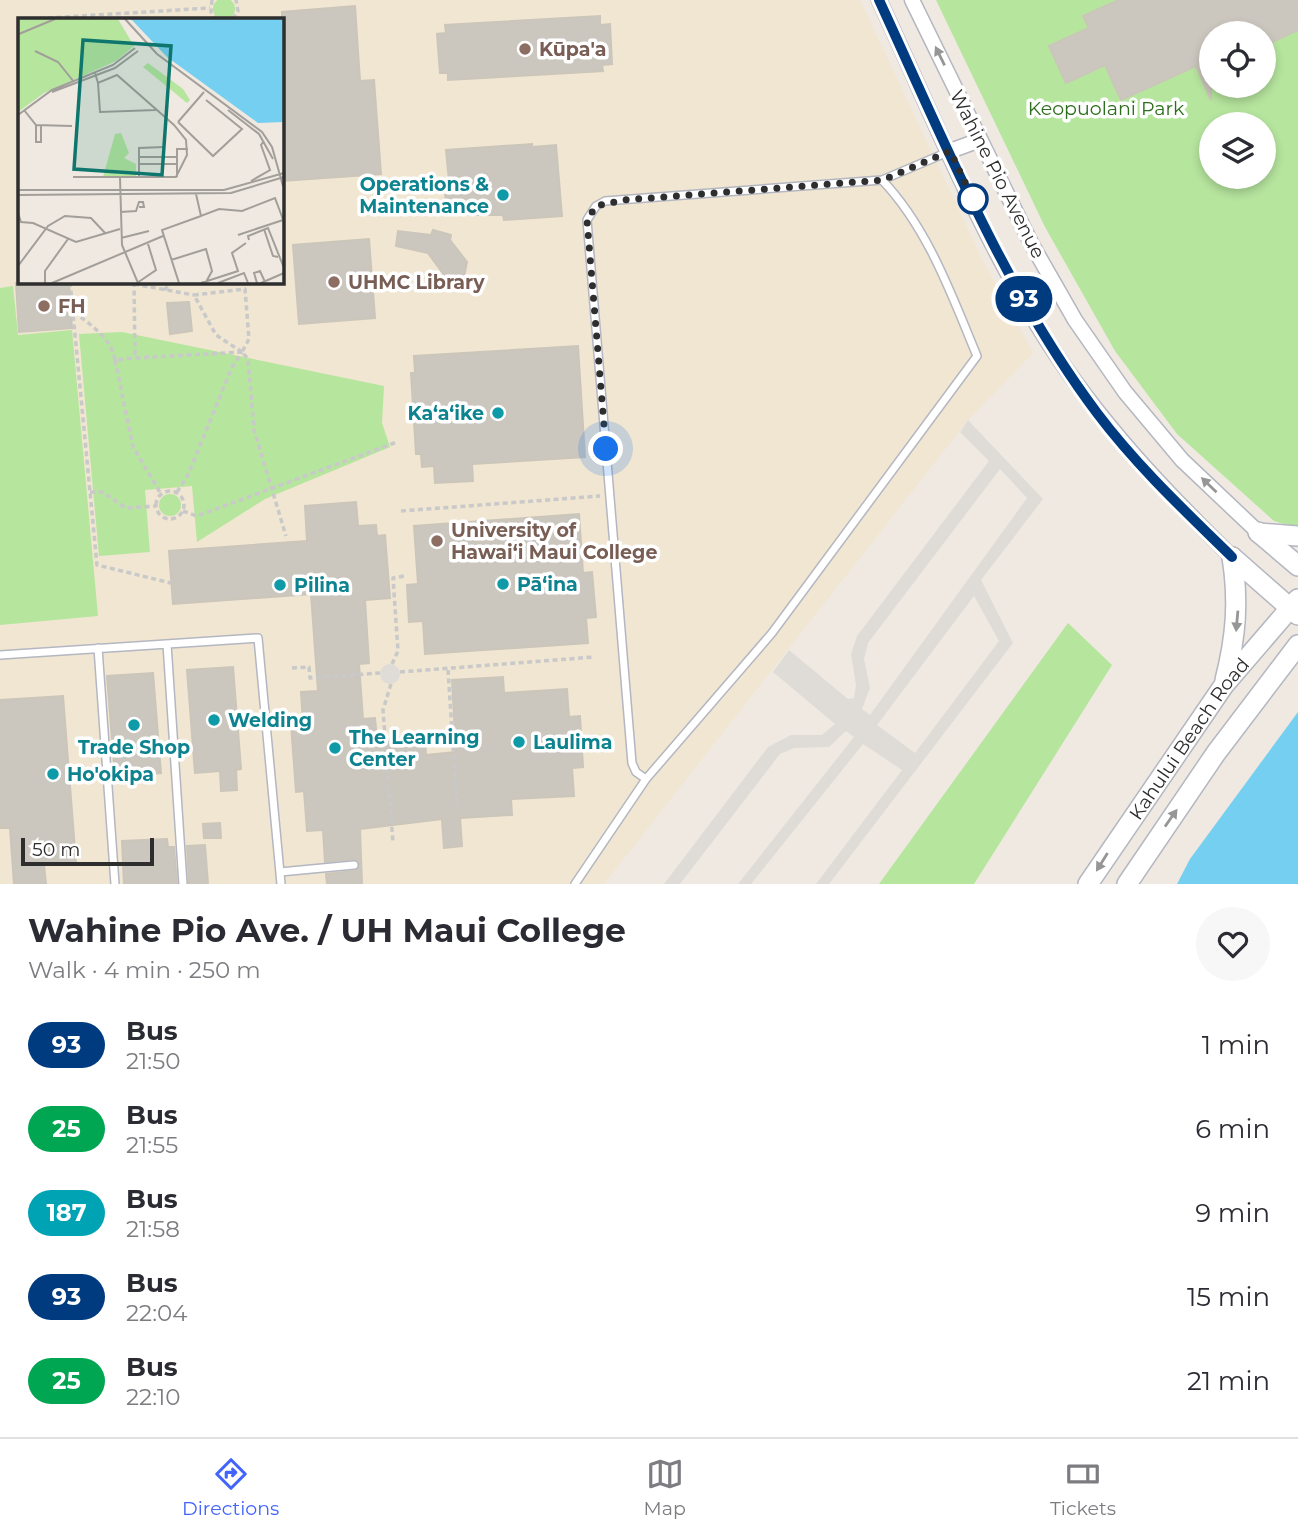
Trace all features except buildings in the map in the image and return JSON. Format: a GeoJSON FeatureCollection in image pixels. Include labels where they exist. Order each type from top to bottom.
{"type":"FeatureCollection","features":[{"type":"Feature","properties":{"kind":"main road"},"geometry":{"type":"LineString","coordinates":[[1258,532],[1298,536]]}},
{"type":"Feature","properties":{"kind":"main road"},"geometry":{"type":"LineString","coordinates":[[1258,532],[1298,566]]}},
{"type":"Feature","properties":{"kind":"main road"},"geometry":{"type":"LineString","coordinates":[[1232,557],[1296,607]]}},
{"type":"Feature","properties":{"kind":"main road"},"geometry":{"type":"LineString","coordinates":[[1224,685],[1235,643],[1237,610],[1232,557]]}},
{"type":"Feature","properties":{"kind":"main road","name":"Kahului Beach Road"},"geometry":{"type":"LineString","coordinates":[[1088,884],[1224,685],[1296,607]]}},
{"type":"Feature","properties":{"kind":"main road","name":"Kahului Beach Road"},"geometry":{"type":"LineString","coordinates":[[1127,884],[1216,753],[1298,645]]}},
{"type":"Feature","properties":{"kind":"street","name":"Wahine Pio Avenue"},"geometry":{"type":"LineString","coordinates":[[879,0],[1000,257],[1045,338],[1098,414],[1158,485],[1232,557]]}},
{"type":"Feature","properties":{"kind":"street","name":"Wahine Pio Avenue"},"geometry":{"type":"LineString","coordinates":[[912,0],[1031,243],[1074,320],[1125,392],[1182,460],[1258,532]]}},
{"type":"Feature","properties":{"kind":"street"},"geometry":{"type":"LineString","coordinates":[[950,151],[981,139]]}},
{"type":"Feature","properties":{"kind":"lane"},"geometry":{"type":"LineString","coordinates":[[646,779],[636,772],[632,763],[587,220],[591,212],[605,201],[883,180],[950,151]]}},
{"type":"Feature","properties":{"kind":"lane"},"geometry":{"type":"LineString","coordinates":[[575,884],[646,779],[772,633],[977,356],[920,231],[904,203],[883,180]]}},
{"type":"Feature","properties":{"kind":"lane"},"geometry":{"type":"LineString","coordinates":[[0,655],[258,638],[281,884]]}},
{"type":"Feature","properties":{"kind":"lane"},"geometry":{"type":"LineString","coordinates":[[167,644],[183,884]]}},
{"type":"Feature","properties":{"kind":"lane"},"geometry":{"type":"LineString","coordinates":[[98,648],[115,884]]}},
{"type":"Feature","properties":{"kind":"lane"},"geometry":{"type":"LineString","coordinates":[[280,872],[354,865]]}},
{"type":"Feature","properties":{"kind":"path"},"geometry":{"type":"LineString","coordinates":[[212,0],[210,8],[215,18]]}},
{"type":"Feature","properties":{"kind":"path"},"geometry":{"type":"LineString","coordinates":[[234,18],[238,11],[236,0]]}},
{"type":"Feature","properties":{"kind":"path"},"geometry":{"type":"LineString","coordinates":[[47,18],[210,8]]}},
{"type":"Feature","properties":{"kind":"path"},"geometry":{"type":"LineString","coordinates":[[70,284],[97,565],[171,583]]}},
{"type":"Feature","properties":{"kind":"path"},"geometry":{"type":"LineString","coordinates":[[134,284],[135,358]]}},
{"type":"Feature","properties":{"kind":"path"},"geometry":{"type":"LineString","coordinates":[[138,284],[194,295],[245,289],[249,339],[232,367],[188,475],[177,492],[161,494]]}},
{"type":"Feature","properties":{"kind":"path"},"geometry":{"type":"LineString","coordinates":[[163,290],[170,284]]}},
{"type":"Feature","properties":{"kind":"path"},"geometry":{"type":"LineString","coordinates":[[194,295],[216,335],[248,359],[254,430],[286,536]]}},
{"type":"Feature","properties":{"kind":"path"},"geometry":{"type":"LineString","coordinates":[[73,310],[113,349],[133,447],[161,494]]}},
{"type":"Feature","properties":{"kind":"path"},"geometry":{"type":"LineString","coordinates":[[115,360],[242,352]]}},
{"type":"Feature","properties":{"kind":"path"},"geometry":{"type":"LineString","coordinates":[[183,511],[197,516],[397,442]]}},
{"type":"Feature","properties":{"kind":"path"},"geometry":{"type":"LineString","coordinates":[[90,492],[103,492],[126,508],[156,506]]}},
{"type":"Feature","properties":{"kind":"path"},"geometry":{"type":"LineString","coordinates":[[161,494],[156,506],[158,513],[167,519],[178,517],[183,511],[184,500],[177,492]]}},
{"type":"Feature","properties":{"kind":"path"},"geometry":{"type":"LineString","coordinates":[[401,511],[609,495]]}},
{"type":"Feature","properties":{"kind":"path"},"geometry":{"type":"LineString","coordinates":[[392,664],[398,651],[393,578],[404,576]]}},
{"type":"Feature","properties":{"kind":"path"},"geometry":{"type":"LineString","coordinates":[[400,672],[594,657]]}},
{"type":"Feature","properties":{"kind":"path"},"geometry":{"type":"LineString","coordinates":[[292,668],[309,667],[310,678],[380,673]]}},
{"type":"Feature","properties":{"kind":"path"},"geometry":{"type":"LineString","coordinates":[[448,670],[457,807]]}},
{"type":"Feature","properties":{"kind":"path"},"geometry":{"type":"LineString","coordinates":[[391,684],[383,710],[394,843]]}},
{"type":"Feature","properties":{"kind":"shaded area","name":"University of Hawai‘i Maui College"},"geometry":{"type":"Polygon","coordinates":[[[0,0],[860,0],[983,261],[1033,353],[968,420],[604,884],[0,884],[0,0]]]}},
{"type":"Feature","properties":{"kind":"shaded area"},"geometry":{"type":"Polygon","coordinates":[[[968,420],[1043,499],[981,580],[1013,643],[829,884],[816,884],[902,770],[863,744],[751,884],[738,884],[854,737],[846,731],[829,747],[794,748],[780,754],[680,884],[664,884],[768,747],[791,735],[822,735],[835,724],[773,672],[789,650],[848,699],[854,698],[856,685],[851,654],[857,636],[989,461],[960,432],[968,420]],[[1000,469],[868,643],[864,659],[870,688],[862,709],[870,715],[1027,498],[1000,469]],[[974,596],[877,725],[915,753],[999,641],[974,596]]]}},
{"type":"Feature","properties":{"kind":"shaded area"},"geometry":{"type":"Polygon","coordinates":[[[390,664],[397,667],[400,674],[397,681],[390,684],[383,681],[380,674],[383,667],[390,664]]]}},
{"type":"Feature","properties":{"kind":"green space"},"geometry":{"type":"Polygon","coordinates":[[[228,-1],[234,5],[232,17],[216,17],[213,9],[216,1],[228,-1]]]}},
{"type":"Feature","properties":{"kind":"green space","name":"Keopuolani Park"},"geometry":{"type":"Polygon","coordinates":[[[936,0],[1298,0],[1298,528],[1274,521],[1177,434],[1115,351],[1045,227],[936,0]]]}},
{"type":"Feature","properties":{"kind":"green space"},"geometry":{"type":"Polygon","coordinates":[[[13,286],[18,335],[72,330],[98,616],[0,625],[0,288],[13,286]]]}},
{"type":"Feature","properties":{"kind":"green space"},"geometry":{"type":"Polygon","coordinates":[[[122,332],[384,386],[382,423],[390,447],[265,499],[197,542],[192,486],[145,490],[150,552],[99,556],[79,334],[122,332]]]}},
{"type":"Feature","properties":{"kind":"green space"},"geometry":{"type":"Polygon","coordinates":[[[170,494],[178,497],[181,505],[178,513],[170,516],[162,513],[159,505],[162,497],[170,494]]]}},
{"type":"Feature","properties":{"kind":"green space"},"geometry":{"type":"Polygon","coordinates":[[[1068,623],[1112,665],[974,884],[879,884],[1068,623]]]}},
{"type":"Feature","properties":{"kind":"water"},"geometry":{"type":"Polygon","coordinates":[[[1298,712],[1298,884],[1177,884],[1190,859],[1298,712]]]}},
{"type":"Feature","properties":{"kind":"bus line","name":"93"},"geometry":{"type":"LineString","coordinates":[[879,0],[1000,257],[1045,338],[1098,414],[1158,485],[1232,557]]}},
{"type":"Feature","properties":{"kind":"place","name":"Kūpa'a"},"geometry":{"type":"Point","coordinates":[525,49]}},
{"type":"Feature","properties":{"kind":"place","name":"Operations & Maintenance"},"geometry":{"type":"Point","coordinates":[503,195]}},
{"type":"Feature","properties":{"kind":"place","name":"UHMC Library"},"geometry":{"type":"Point","coordinates":[334,282]}},
{"type":"Feature","properties":{"kind":"place","name":"FH"},"geometry":{"type":"Point","coordinates":[44,306]}},
{"type":"Feature","properties":{"kind":"place","name":"Ka‘a‘ike"},"geometry":{"type":"Point","coordinates":[498,413]}},
{"type":"Feature","properties":{"kind":"place","name":"University of Hawai‘i Maui College"},"geometry":{"type":"Point","coordinates":[437,541]}},
{"type":"Feature","properties":{"kind":"place","name":"Pā‘ina"},"geometry":{"type":"Point","coordinates":[503,584]}},
{"type":"Feature","properties":{"kind":"place","name":"Pilina"},"geometry":{"type":"Point","coordinates":[280,585]}},
{"type":"Feature","properties":{"kind":"place","name":"Welding"},"geometry":{"type":"Point","coordinates":[214,720]}},
{"type":"Feature","properties":{"kind":"place","name":"Trade Shop"},"geometry":{"type":"Point","coordinates":[134,725]}},
{"type":"Feature","properties":{"kind":"place","name":"Laulima"},"geometry":{"type":"Point","coordinates":[519,742]}},
{"type":"Feature","properties":{"kind":"place","name":"The Learning Center"},"geometry":{"type":"Point","coordinates":[335,748]}},
{"type":"Feature","properties":{"kind":"place","name":"Ho'okipa"},"geometry":{"type":"Point","coordinates":[53,774]}},
{"type":"Feature","properties":{"kind":"route"},"geometry":{"type":"LineString","coordinates":[[606,449],[587,220],[596,206],[605,201],[883,180],[950,151],[973,199]]}}]}
